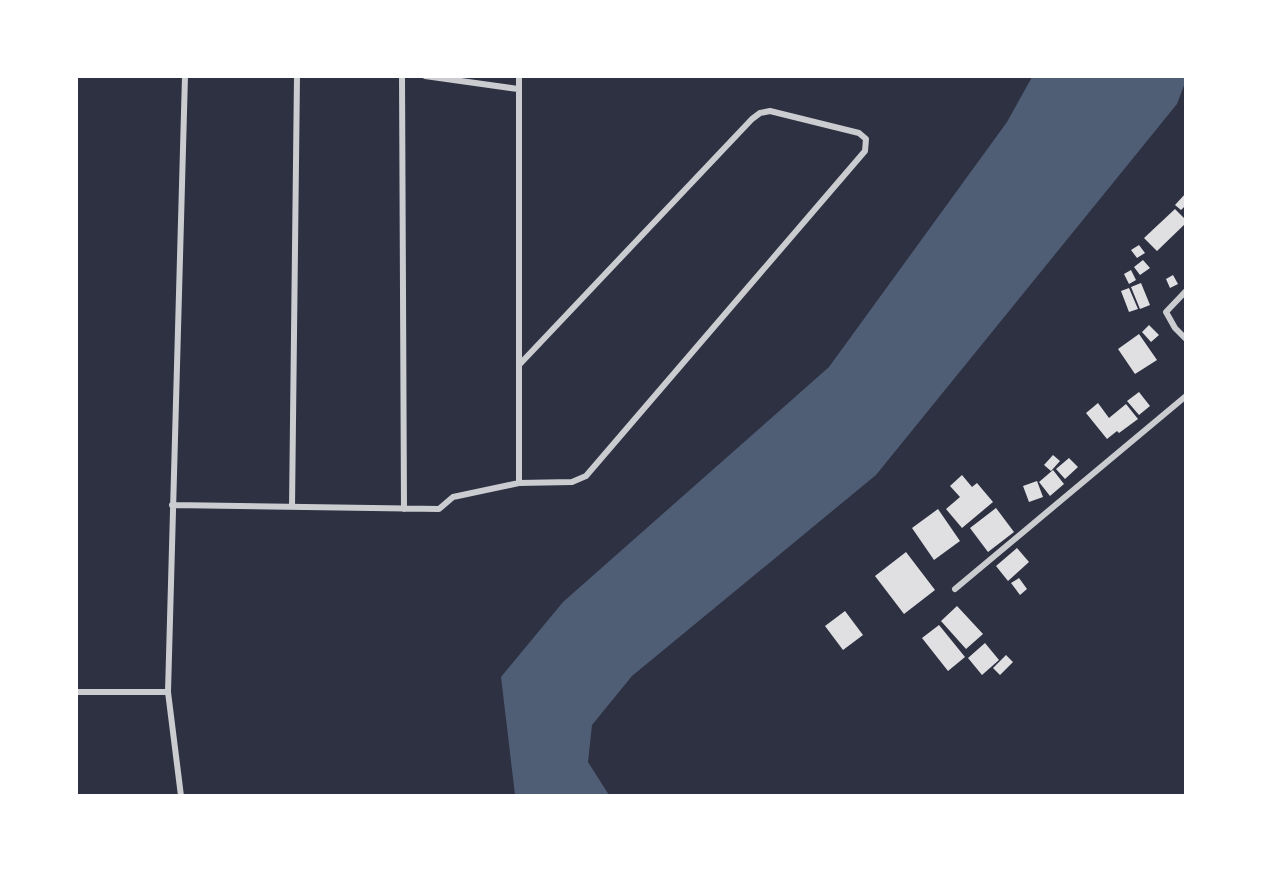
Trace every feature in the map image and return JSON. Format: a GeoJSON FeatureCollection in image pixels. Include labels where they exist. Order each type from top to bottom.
{"type":"FeatureCollection","features":[{"type":"Feature","properties":{"kind":"street"},"geometry":{"type":"LineString","coordinates":[[181,795],[168,692],[185,76]]}},
{"type":"Feature","properties":{"kind":"street"},"geometry":{"type":"LineString","coordinates":[[292,507],[297,76]]}},
{"type":"Feature","properties":{"kind":"street"},"geometry":{"type":"LineString","coordinates":[[402,76],[404,509]]}},
{"type":"Feature","properties":{"kind":"street"},"geometry":{"type":"LineString","coordinates":[[425,76],[518,89]]}},
{"type":"Feature","properties":{"kind":"street"},"geometry":{"type":"LineString","coordinates":[[519,76],[519,483]]}},
{"type":"Feature","properties":{"kind":"street"},"geometry":{"type":"LineString","coordinates":[[172,504],[440,510],[453,497],[519,483],[572,483],[586,476],[865,152],[866,139],[859,133],[770,111],[760,113],[519,365]]}},
{"type":"Feature","properties":{"kind":"street"},"geometry":{"type":"LineString","coordinates":[[1185,291],[1166,312],[1175,328],[1185,339]]}},
{"type":"Feature","properties":{"kind":"street"},"geometry":{"type":"LineString","coordinates":[[955,589],[1185,396]]}},
{"type":"Feature","properties":{"kind":"street"},"geometry":{"type":"LineString","coordinates":[[76,692],[168,692]]}},
{"type":"Feature","properties":{"kind":"water"},"geometry":{"type":"Polygon","coordinates":[[[1185,76],[1186,80],[1177,104],[876,475],[632,676],[592,725],[588,762],[609,795],[515,795],[501,677],[563,602],[829,367],[1007,122],[1032,77],[1185,76]]]}},
{"type":"Feature","properties":{"kind":"building"},"geometry":{"type":"Polygon","coordinates":[[[1186,193],[1186,205],[1181,210],[1175,205],[1186,193]]]}},
{"type":"Feature","properties":{"kind":"building"},"geometry":{"type":"Polygon","coordinates":[[[1175,209],[1186,220],[1186,223],[1157,251],[1144,238],[1175,209]]]}},
{"type":"Feature","properties":{"kind":"building"},"geometry":{"type":"Polygon","coordinates":[[[1139,245],[1145,253],[1137,258],[1131,250],[1139,245]]]}},
{"type":"Feature","properties":{"kind":"building"},"geometry":{"type":"Polygon","coordinates":[[[1143,260],[1150,268],[1140,275],[1134,267],[1143,260]]]}},
{"type":"Feature","properties":{"kind":"building"},"geometry":{"type":"Polygon","coordinates":[[[1131,270],[1136,280],[1129,284],[1124,274],[1131,270]]]}},
{"type":"Feature","properties":{"kind":"building"},"geometry":{"type":"Polygon","coordinates":[[[1173,275],[1178,284],[1170,288],[1166,279],[1173,275]]]}},
{"type":"Feature","properties":{"kind":"building"},"geometry":{"type":"Polygon","coordinates":[[[1141,283],[1150,305],[1140,309],[1131,287],[1141,283]]]}},
{"type":"Feature","properties":{"kind":"building"},"geometry":{"type":"Polygon","coordinates":[[[1129,288],[1138,309],[1129,312],[1121,291],[1129,288]]]}},
{"type":"Feature","properties":{"kind":"building"},"geometry":{"type":"Polygon","coordinates":[[[1149,325],[1159,335],[1151,342],[1142,332],[1149,325]]]}},
{"type":"Feature","properties":{"kind":"building"},"geometry":{"type":"Polygon","coordinates":[[[1139,334],[1157,360],[1135,374],[1118,349],[1139,334]]]}},
{"type":"Feature","properties":{"kind":"building"},"geometry":{"type":"Polygon","coordinates":[[[1139,392],[1150,406],[1139,415],[1127,401],[1139,392]]]}},
{"type":"Feature","properties":{"kind":"building"},"geometry":{"type":"Polygon","coordinates":[[[1098,403],[1109,418],[1126,404],[1138,419],[1107,439],[1086,413],[1098,403]]]}},
{"type":"Feature","properties":{"kind":"building"},"geometry":{"type":"Polygon","coordinates":[[[1053,455],[1060,461],[1051,471],[1044,465],[1053,455]]]}},
{"type":"Feature","properties":{"kind":"building"},"geometry":{"type":"Polygon","coordinates":[[[1069,458],[1078,467],[1065,479],[1056,469],[1069,458]]]}},
{"type":"Feature","properties":{"kind":"building"},"geometry":{"type":"Polygon","coordinates":[[[1053,470],[1064,484],[1050,496],[1039,482],[1053,470]]]}},
{"type":"Feature","properties":{"kind":"building"},"geometry":{"type":"Polygon","coordinates":[[[962,475],[972,487],[977,483],[993,502],[962,528],[946,509],[960,497],[950,486],[962,475]]]}},
{"type":"Feature","properties":{"kind":"building"},"geometry":{"type":"Polygon","coordinates":[[[1037,481],[1043,497],[1029,502],[1023,486],[1037,481]]]}},
{"type":"Feature","properties":{"kind":"building"},"geometry":{"type":"Polygon","coordinates":[[[996,508],[1014,532],[988,552],[970,528],[996,508]]]}},
{"type":"Feature","properties":{"kind":"building"},"geometry":{"type":"Polygon","coordinates":[[[938,509],[960,541],[934,560],[912,528],[938,509]]]}},
{"type":"Feature","properties":{"kind":"building"},"geometry":{"type":"Polygon","coordinates":[[[1017,548],[1029,562],[1008,581],[996,566],[1017,548]]]}},
{"type":"Feature","properties":{"kind":"building"},"geometry":{"type":"Polygon","coordinates":[[[906,552],[935,590],[904,614],[875,576],[906,552]]]}},
{"type":"Feature","properties":{"kind":"building"},"geometry":{"type":"Polygon","coordinates":[[[1019,578],[1027,589],[1020,595],[1011,583],[1019,578]]]}},
{"type":"Feature","properties":{"kind":"building"},"geometry":{"type":"Polygon","coordinates":[[[957,606],[983,634],[966,649],[941,621],[957,606]]]}},
{"type":"Feature","properties":{"kind":"building"},"geometry":{"type":"Polygon","coordinates":[[[845,611],[863,635],[843,650],[825,626],[845,611]]]}},
{"type":"Feature","properties":{"kind":"building"},"geometry":{"type":"Polygon","coordinates":[[[939,625],[965,657],[948,671],[922,638],[939,625]]]}},
{"type":"Feature","properties":{"kind":"building"},"geometry":{"type":"Polygon","coordinates":[[[985,643],[999,660],[982,675],[968,658],[985,643]]]}},
{"type":"Feature","properties":{"kind":"building"},"geometry":{"type":"Polygon","coordinates":[[[1006,655],[1013,662],[1000,675],[993,668],[1006,655]]]}}]}
